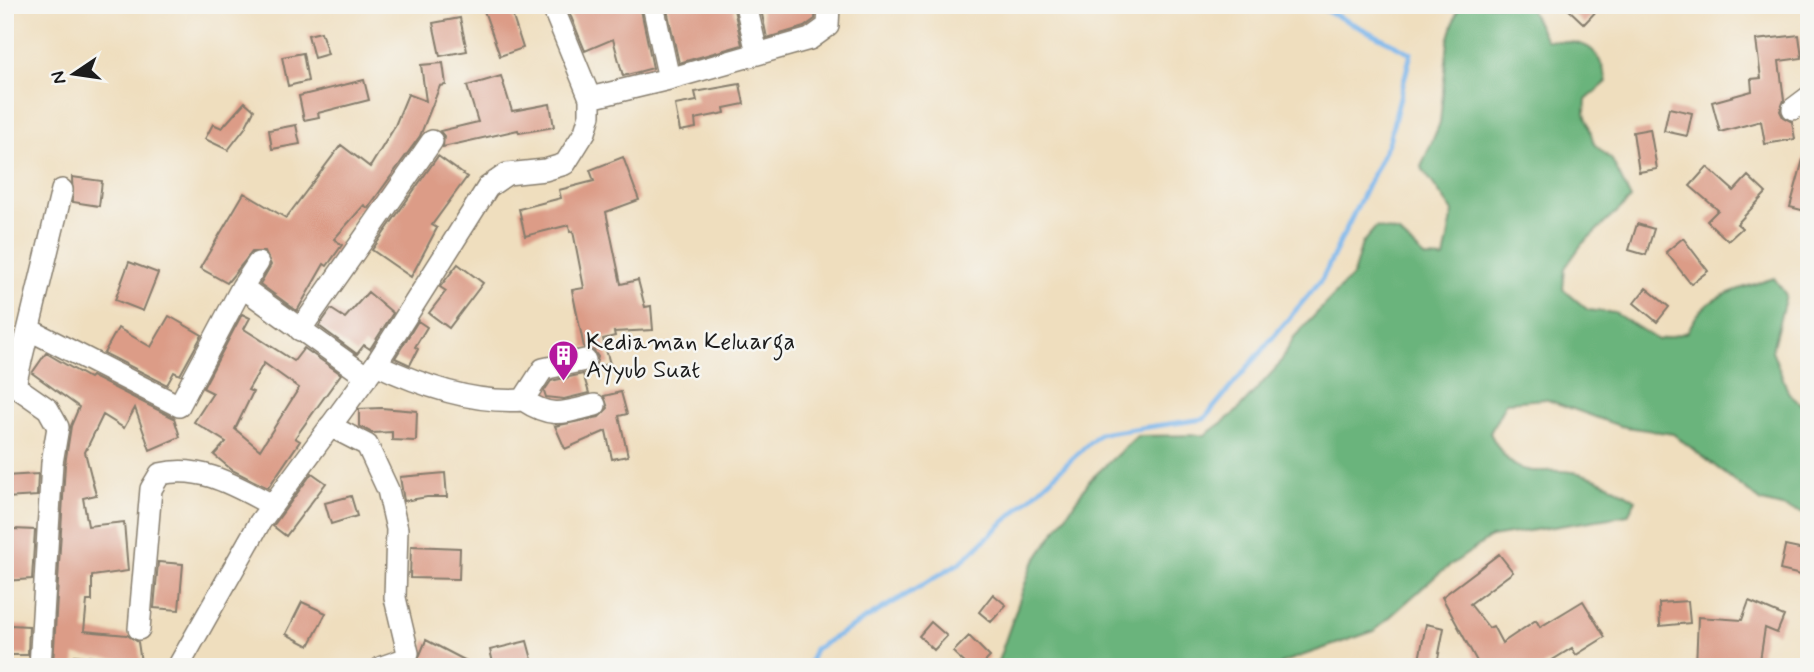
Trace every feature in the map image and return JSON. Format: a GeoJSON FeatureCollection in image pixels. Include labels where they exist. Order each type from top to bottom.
{"type":"FeatureCollection","features":[{"type":"Feature","properties":{"kind":"street"},"geometry":{"type":"LineString","coordinates":[[178,667],[272,505],[371,370],[488,187],[507,174],[545,170],[565,164],[585,132],[590,115],[590,98],[552,5]]}},
{"type":"Feature","properties":{"kind":"street"},"geometry":{"type":"LineString","coordinates":[[653,5],[669,79]]}},
{"type":"Feature","properties":{"kind":"street"},"geometry":{"type":"LineString","coordinates":[[746,5],[757,53]]}},
{"type":"Feature","properties":{"kind":"street"},"geometry":{"type":"LineString","coordinates":[[590,98],[669,79],[818,35],[830,20],[829,5]]}},
{"type":"Feature","properties":{"kind":"street"},"geometry":{"type":"LineString","coordinates":[[300,330],[432,141]]}},
{"type":"Feature","properties":{"kind":"street"},"geometry":{"type":"LineString","coordinates":[[40,667],[52,463],[58,428],[48,409],[10,382],[30,330],[62,190]]}},
{"type":"Feature","properties":{"kind":"street"},"geometry":{"type":"LineString","coordinates":[[30,330],[179,406],[242,287],[258,263]]}},
{"type":"Feature","properties":{"kind":"street"},"geometry":{"type":"LineString","coordinates":[[242,287],[300,330],[371,370],[482,398],[523,400],[541,412],[558,415],[595,405]]}},
{"type":"Feature","properties":{"kind":"street"},"geometry":{"type":"LineString","coordinates":[[523,400],[543,369],[585,360]]}},
{"type":"Feature","properties":{"kind":"street"},"geometry":{"type":"LineString","coordinates":[[330,426],[367,445],[395,513],[398,549],[393,584],[408,653],[405,659],[382,667]]}},
{"type":"Feature","properties":{"kind":"street"},"geometry":{"type":"LineString","coordinates":[[139,629],[151,489],[160,474],[173,471],[222,479],[272,505]]}},
{"type":"Feature","properties":{"kind":"green space"},"geometry":{"type":"Polygon","coordinates":[[[1459,5],[1528,5],[1546,40],[1571,42],[1587,47],[1594,51],[1603,68],[1607,82],[1586,100],[1585,113],[1594,144],[1612,160],[1631,199],[1582,244],[1565,268],[1563,289],[1588,310],[1615,313],[1658,340],[1688,332],[1702,309],[1735,290],[1774,278],[1786,295],[1772,350],[1789,394],[1809,411],[1809,514],[1762,502],[1673,434],[1620,426],[1545,399],[1506,402],[1490,433],[1511,462],[1530,471],[1566,471],[1603,482],[1636,500],[1628,515],[1491,537],[1437,575],[1374,631],[1281,663],[1281,667],[996,667],[1031,567],[1090,480],[1137,436],[1205,435],[1235,413],[1279,365],[1294,337],[1353,275],[1362,243],[1376,227],[1399,233],[1426,258],[1444,259],[1453,212],[1421,167],[1440,123],[1448,41],[1459,5]]]}},
{"type":"Feature","properties":{"kind":"building"},"geometry":{"type":"Polygon","coordinates":[[[482,5],[509,5],[523,48],[500,56],[482,5]]]}},
{"type":"Feature","properties":{"kind":"building"},"geometry":{"type":"Polygon","coordinates":[[[584,5],[640,5],[653,68],[623,76],[613,39],[585,51],[569,12],[584,5]]]}},
{"type":"Feature","properties":{"kind":"building"},"geometry":{"type":"Polygon","coordinates":[[[666,5],[733,5],[742,45],[679,63],[666,5]]]}},
{"type":"Feature","properties":{"kind":"building"},"geometry":{"type":"Polygon","coordinates":[[[760,5],[783,5],[787,10],[816,5],[815,19],[804,27],[767,38],[760,5]]]}},
{"type":"Feature","properties":{"kind":"building"},"geometry":{"type":"Polygon","coordinates":[[[1564,5],[1602,5],[1584,24],[1564,5]]]}},
{"type":"Feature","properties":{"kind":"building"},"geometry":{"type":"Polygon","coordinates":[[[460,18],[467,51],[440,56],[433,23],[460,18]]]}},
{"type":"Feature","properties":{"kind":"building"},"geometry":{"type":"Polygon","coordinates":[[[321,32],[328,54],[314,58],[308,35],[321,32]]]}},
{"type":"Feature","properties":{"kind":"building"},"geometry":{"type":"Polygon","coordinates":[[[1799,35],[1802,58],[1779,61],[1784,100],[1780,111],[1783,117],[1792,122],[1795,139],[1765,144],[1761,121],[1720,132],[1712,102],[1752,91],[1751,79],[1761,78],[1756,40],[1799,35]]]}},
{"type":"Feature","properties":{"kind":"building"},"geometry":{"type":"Polygon","coordinates":[[[303,53],[308,81],[288,86],[282,57],[303,53]]]}},
{"type":"Feature","properties":{"kind":"building"},"geometry":{"type":"Polygon","coordinates":[[[443,63],[446,85],[440,86],[420,136],[368,208],[364,205],[334,239],[342,245],[327,266],[324,264],[297,311],[260,284],[271,265],[265,252],[252,252],[227,283],[200,268],[244,193],[286,218],[341,145],[370,167],[394,128],[408,94],[426,101],[421,65],[443,63]]]}},
{"type":"Feature","properties":{"kind":"building"},"geometry":{"type":"Polygon","coordinates":[[[501,76],[512,111],[550,104],[554,127],[519,133],[518,130],[443,147],[444,136],[440,131],[478,122],[467,86],[501,76]]]}},
{"type":"Feature","properties":{"kind":"building"},"geometry":{"type":"Polygon","coordinates":[[[364,80],[369,100],[318,113],[319,117],[304,120],[299,96],[364,80]]]}},
{"type":"Feature","properties":{"kind":"building"},"geometry":{"type":"Polygon","coordinates":[[[740,84],[744,104],[724,108],[725,113],[695,119],[696,128],[680,131],[675,105],[697,101],[695,92],[740,84]]]}},
{"type":"Feature","properties":{"kind":"building"},"geometry":{"type":"Polygon","coordinates":[[[245,102],[254,110],[245,128],[228,150],[205,139],[213,124],[222,128],[245,102]]]}},
{"type":"Feature","properties":{"kind":"building"},"geometry":{"type":"Polygon","coordinates":[[[1669,108],[1692,113],[1687,136],[1664,131],[1669,108]]]}},
{"type":"Feature","properties":{"kind":"building"},"geometry":{"type":"Polygon","coordinates":[[[296,125],[300,144],[272,149],[269,130],[296,125]]]}},
{"type":"Feature","properties":{"kind":"building"},"geometry":{"type":"Polygon","coordinates":[[[1650,129],[1657,169],[1639,172],[1633,132],[1650,129]]]}},
{"type":"Feature","properties":{"kind":"building"},"geometry":{"type":"Polygon","coordinates":[[[438,156],[467,177],[432,225],[437,228],[411,277],[372,250],[438,156]]]}},
{"type":"Feature","properties":{"kind":"building"},"geometry":{"type":"Polygon","coordinates":[[[1804,156],[1809,157],[1809,212],[1790,207],[1804,156]]]}},
{"type":"Feature","properties":{"kind":"building"},"geometry":{"type":"Polygon","coordinates":[[[623,157],[639,200],[606,212],[621,284],[638,280],[645,307],[651,306],[653,330],[614,332],[615,336],[603,339],[610,364],[595,367],[598,357],[594,351],[584,347],[572,290],[584,288],[573,231],[570,232],[569,225],[525,236],[519,209],[561,198],[559,190],[594,181],[590,170],[623,157]]]}},
{"type":"Feature","properties":{"kind":"building"},"geometry":{"type":"Polygon","coordinates":[[[1707,167],[1734,191],[1748,176],[1766,193],[1737,224],[1742,228],[1728,241],[1707,221],[1718,210],[1690,186],[1707,167]]]}},
{"type":"Feature","properties":{"kind":"building"},"geometry":{"type":"Polygon","coordinates":[[[72,177],[102,181],[99,206],[73,202],[72,177]]]}},
{"type":"Feature","properties":{"kind":"building"},"geometry":{"type":"Polygon","coordinates":[[[1637,224],[1654,229],[1646,255],[1629,250],[1637,224]]]}},
{"type":"Feature","properties":{"kind":"building"},"geometry":{"type":"Polygon","coordinates":[[[1683,238],[1708,271],[1691,284],[1666,252],[1683,238]]]}},
{"type":"Feature","properties":{"kind":"building"},"geometry":{"type":"Polygon","coordinates":[[[129,262],[158,273],[143,311],[115,300],[129,262]]]}},
{"type":"Feature","properties":{"kind":"building"},"geometry":{"type":"Polygon","coordinates":[[[458,264],[483,283],[449,328],[429,313],[446,291],[440,287],[458,264]]]}},
{"type":"Feature","properties":{"kind":"building"},"geometry":{"type":"Polygon","coordinates":[[[1646,288],[1669,307],[1657,322],[1634,303],[1646,288]]]}},
{"type":"Feature","properties":{"kind":"building"},"geometry":{"type":"Polygon","coordinates":[[[368,292],[393,313],[370,349],[364,345],[357,354],[319,326],[331,309],[345,318],[368,292]]]}},
{"type":"Feature","properties":{"kind":"building"},"geometry":{"type":"Polygon","coordinates":[[[242,314],[250,318],[244,329],[294,361],[304,348],[341,374],[295,438],[300,441],[268,488],[232,470],[214,455],[226,442],[194,422],[213,393],[203,388],[242,314]],[[264,363],[248,390],[253,392],[235,429],[260,450],[299,388],[264,363]]]}},
{"type":"Feature","properties":{"kind":"building"},"geometry":{"type":"Polygon","coordinates":[[[169,316],[202,335],[180,375],[174,372],[167,385],[104,353],[118,328],[151,347],[169,316]]]}},
{"type":"Feature","properties":{"kind":"building"},"geometry":{"type":"Polygon","coordinates":[[[418,321],[427,327],[415,347],[418,349],[410,365],[395,358],[418,321]]]}},
{"type":"Feature","properties":{"kind":"building"},"geometry":{"type":"Polygon","coordinates":[[[46,353],[89,378],[91,376],[174,418],[180,437],[150,450],[135,408],[124,428],[103,415],[85,452],[96,495],[83,498],[88,526],[124,522],[128,571],[92,576],[92,601],[87,601],[84,631],[127,635],[138,642],[141,662],[75,655],[74,666],[53,664],[65,464],[71,426],[79,407],[32,373],[46,353]]]}},
{"type":"Feature","properties":{"kind":"building"},"geometry":{"type":"Polygon","coordinates":[[[583,374],[589,393],[564,399],[546,397],[544,391],[551,381],[583,374]]]}},
{"type":"Feature","properties":{"kind":"building"},"geometry":{"type":"Polygon","coordinates":[[[621,392],[627,414],[619,416],[628,456],[612,459],[606,431],[565,449],[555,426],[599,417],[608,408],[604,396],[621,392]]]}},
{"type":"Feature","properties":{"kind":"building"},"geometry":{"type":"Polygon","coordinates":[[[359,409],[417,411],[416,441],[392,440],[392,432],[372,433],[359,426],[359,409]]]}},
{"type":"Feature","properties":{"kind":"building"},"geometry":{"type":"Polygon","coordinates":[[[312,473],[326,483],[286,536],[273,526],[312,473]]]}},
{"type":"Feature","properties":{"kind":"building"},"geometry":{"type":"Polygon","coordinates":[[[445,473],[447,497],[404,501],[400,477],[445,473]]]}},
{"type":"Feature","properties":{"kind":"building"},"geometry":{"type":"Polygon","coordinates":[[[38,474],[37,496],[5,498],[5,476],[38,474]]]}},
{"type":"Feature","properties":{"kind":"building"},"geometry":{"type":"Polygon","coordinates":[[[351,496],[357,516],[331,524],[325,503],[351,496]]]}},
{"type":"Feature","properties":{"kind":"building"},"geometry":{"type":"Polygon","coordinates":[[[13,529],[35,530],[32,579],[5,581],[5,557],[11,557],[13,529]]]}},
{"type":"Feature","properties":{"kind":"building"},"geometry":{"type":"Polygon","coordinates":[[[411,546],[460,548],[459,579],[410,578],[411,546]]]}},
{"type":"Feature","properties":{"kind":"building"},"geometry":{"type":"Polygon","coordinates":[[[1785,546],[1809,551],[1809,577],[1780,570],[1785,546]]]}},
{"type":"Feature","properties":{"kind":"building"},"geometry":{"type":"Polygon","coordinates":[[[1499,554],[1513,572],[1470,604],[1489,628],[1493,626],[1502,643],[1536,620],[1540,627],[1583,601],[1605,637],[1576,655],[1572,648],[1541,667],[1480,667],[1442,597],[1499,554]]]}},
{"type":"Feature","properties":{"kind":"building"},"geometry":{"type":"Polygon","coordinates":[[[158,562],[183,564],[179,610],[154,608],[158,562]]]}},
{"type":"Feature","properties":{"kind":"building"},"geometry":{"type":"Polygon","coordinates":[[[993,594],[1006,605],[991,622],[979,612],[993,594]]]}},
{"type":"Feature","properties":{"kind":"building"},"geometry":{"type":"Polygon","coordinates":[[[1688,601],[1690,623],[1660,626],[1659,603],[1688,601]]]}},
{"type":"Feature","properties":{"kind":"building"},"geometry":{"type":"Polygon","coordinates":[[[1749,601],[1784,616],[1777,633],[1765,628],[1759,667],[1696,667],[1698,617],[1742,620],[1749,601]]]}},
{"type":"Feature","properties":{"kind":"building"},"geometry":{"type":"Polygon","coordinates":[[[302,602],[326,613],[309,646],[286,634],[302,602]]]}},
{"type":"Feature","properties":{"kind":"building"},"geometry":{"type":"Polygon","coordinates":[[[931,622],[947,636],[934,650],[919,636],[931,622]]]}},
{"type":"Feature","properties":{"kind":"building"},"geometry":{"type":"Polygon","coordinates":[[[1426,624],[1444,628],[1437,664],[1419,660],[1426,624]]]}},
{"type":"Feature","properties":{"kind":"building"},"geometry":{"type":"Polygon","coordinates":[[[10,625],[29,626],[28,655],[9,655],[10,625]]]}},
{"type":"Feature","properties":{"kind":"building"},"geometry":{"type":"Polygon","coordinates":[[[969,636],[990,657],[980,667],[969,667],[953,652],[969,636]]]}},
{"type":"Feature","properties":{"kind":"building"},"geometry":{"type":"Polygon","coordinates":[[[426,640],[478,667],[415,667],[426,640]]]}},
{"type":"Feature","properties":{"kind":"building"},"geometry":{"type":"Polygon","coordinates":[[[527,641],[534,667],[494,667],[490,650],[527,641]]]}},
{"type":"Feature","properties":{"kind":"waterway"},"geometry":{"type":"LineString","coordinates":[[808,667],[815,649],[961,562],[1099,434],[1204,419],[1322,279],[1389,141],[1411,53],[1315,5]]}},
{"type":"Feature","properties":{"kind":"place","name":"Kediaman Keluarga Ayyub Suat"},"geometry":{"type":"Point","coordinates":[563,382]}}]}
